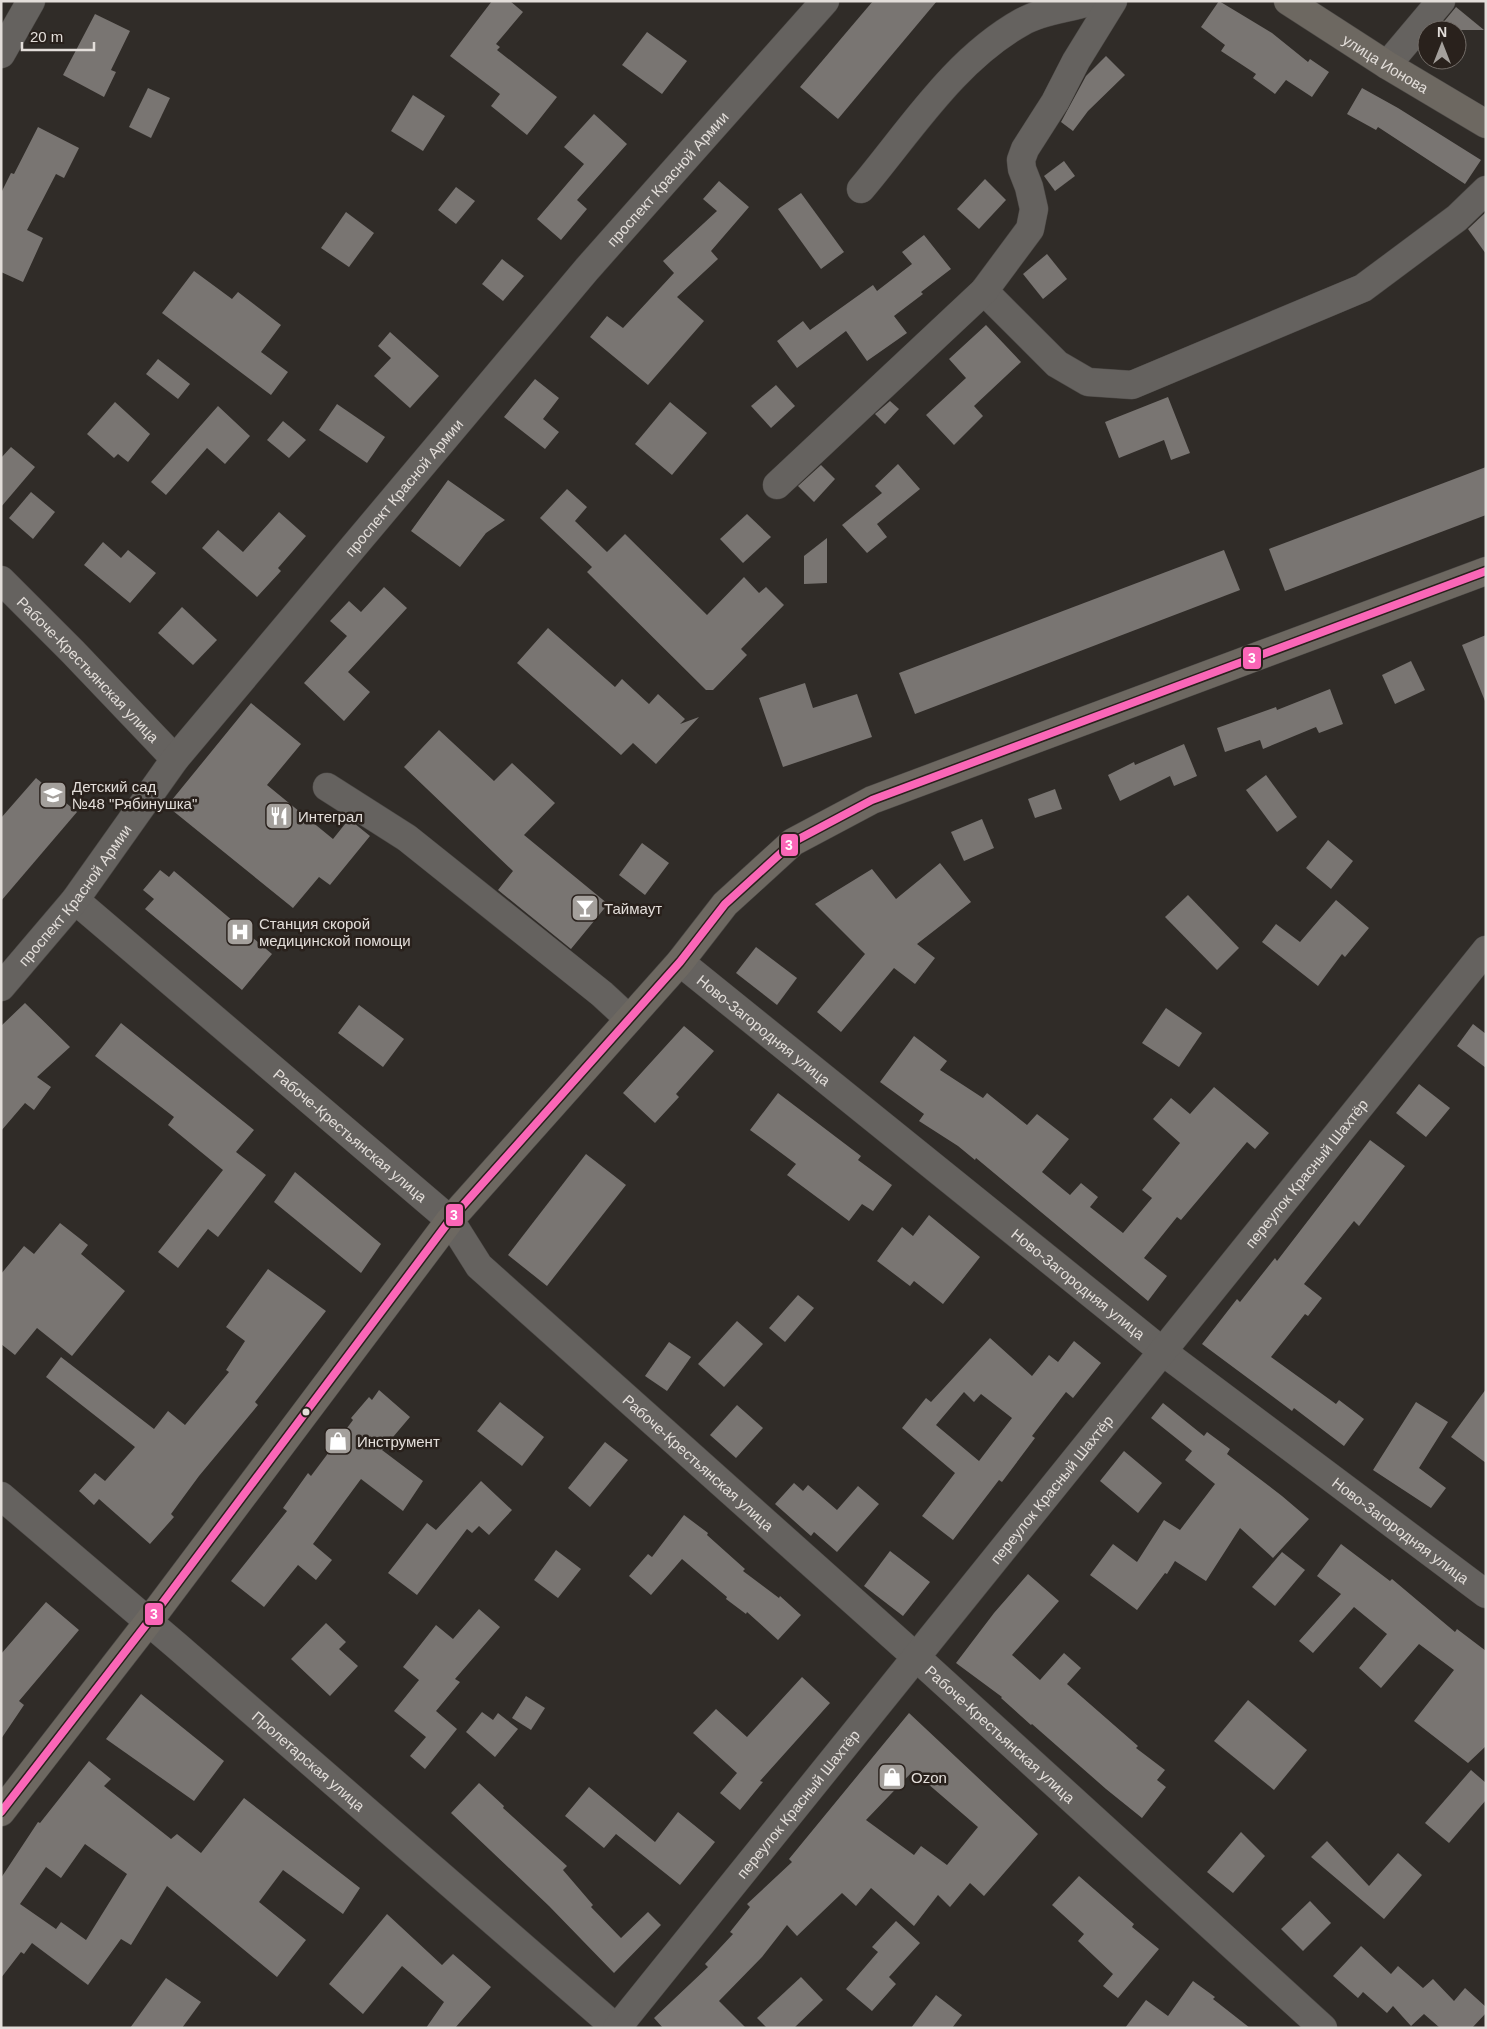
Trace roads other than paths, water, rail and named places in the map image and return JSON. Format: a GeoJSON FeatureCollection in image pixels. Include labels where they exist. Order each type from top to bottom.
{"type":"FeatureCollection","features":[{"type":"Feature","properties":{"kind":"main road","name":"улица Ионова"},"geometry":{"type":"LineString","coordinates":[[1288,1],[1387,65],[1486,124]]}},
{"type":"Feature","properties":{"kind":"main road"},"geometry":{"type":"LineString","coordinates":[[1,1812],[149,1621],[450,1220],[680,962],[725,904],[793,842],[872,800],[1486,571]]}},
{"type":"Feature","properties":{"kind":"street"},"geometry":{"type":"LineString","coordinates":[[1,54],[30,1]]}},
{"type":"Feature","properties":{"kind":"street","name":"проспект Красной Армии"},"geometry":{"type":"LineString","coordinates":[[1,987],[75,900],[175,759],[587,269],[825,1]]}},
{"type":"Feature","properties":{"kind":"street"},"geometry":{"type":"LineString","coordinates":[[861,189],[929,103],[992,42],[1023,21],[1062,8],[1092,1]]}},
{"type":"Feature","properties":{"kind":"street"},"geometry":{"type":"LineString","coordinates":[[777,485],[984,291],[1030,229],[1034,209],[1029,187],[1022,169],[1021,160],[1025,149],[1055,102],[1076,61],[1113,1]]}},
{"type":"Feature","properties":{"kind":"street"},"geometry":{"type":"LineString","coordinates":[[1387,65],[1441,1]]}},
{"type":"Feature","properties":{"kind":"street"},"geometry":{"type":"LineString","coordinates":[[984,291],[1057,364],[1088,382],[1132,385],[1363,288],[1457,218],[1486,190]]}},
{"type":"Feature","properties":{"kind":"street","name":"Рабоче-Крестьянская улица"},"geometry":{"type":"LineString","coordinates":[[1,580],[74,652],[175,759]]}},
{"type":"Feature","properties":{"kind":"street"},"geometry":{"type":"LineString","coordinates":[[327,787],[407,838],[602,994],[629,1019]]}},
{"type":"Feature","properties":{"kind":"street","name":"Рабоче-Крестьянская улица"},"geometry":{"type":"LineString","coordinates":[[75,900],[450,1220],[479,1266],[916,1658],[1323,2028]]}},
{"type":"Feature","properties":{"kind":"street","name":"переулок Красный Шахтёр"},"geometry":{"type":"LineString","coordinates":[[616,2028],[1162,1351],[1483,959]]}},
{"type":"Feature","properties":{"kind":"street","name":"Ново-Загородняя улица"},"geometry":{"type":"LineString","coordinates":[[680,962],[1162,1351],[1486,1594]]}},
{"type":"Feature","properties":{"kind":"street","name":"Пролетарская улица"},"geometry":{"type":"LineString","coordinates":[[1,1496],[149,1621],[616,2028]]}},
{"type":"Feature","properties":{"kind":"place","name":"Детский сад №48 \"Рябинушка\""},"geometry":{"type":"Point","coordinates":[53,795]}},
{"type":"Feature","properties":{"kind":"place","name":"Интеграл"},"geometry":{"type":"Point","coordinates":[279,816]}},
{"type":"Feature","properties":{"kind":"place","name":"Таймаут"},"geometry":{"type":"Point","coordinates":[585,908]}},
{"type":"Feature","properties":{"kind":"place","name":"Станция скорой медицинской помощи"},"geometry":{"type":"Point","coordinates":[240,932]}},
{"type":"Feature","properties":{"kind":"place","name":"Инструмент"},"geometry":{"type":"Point","coordinates":[338,1441]}},
{"type":"Feature","properties":{"kind":"place","name":"Ozon"},"geometry":{"type":"Point","coordinates":[892,1777]}}]}
